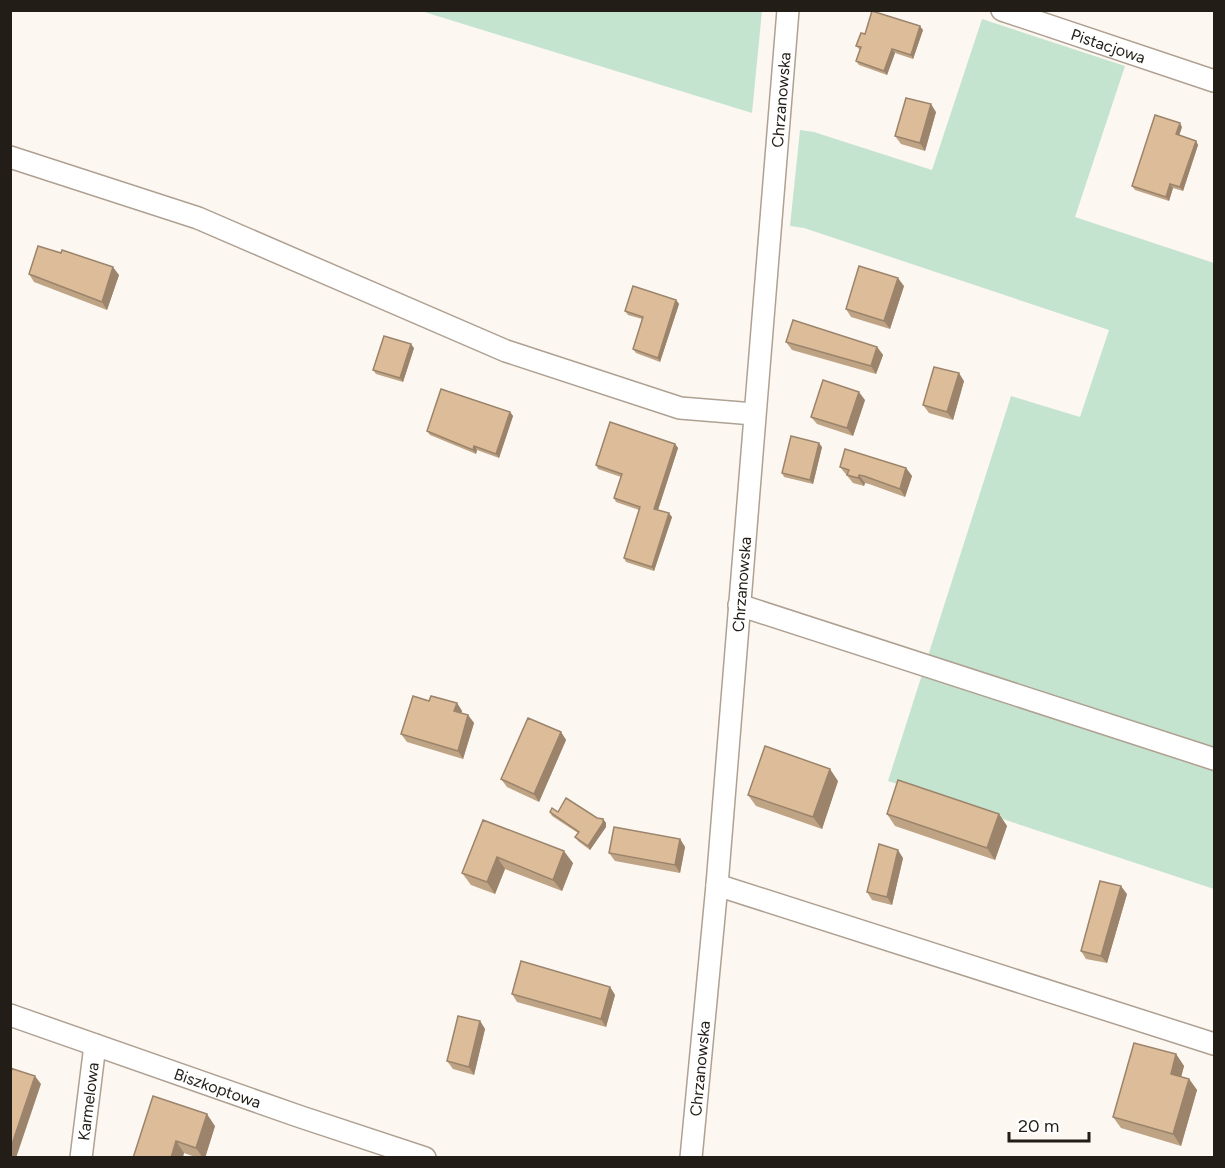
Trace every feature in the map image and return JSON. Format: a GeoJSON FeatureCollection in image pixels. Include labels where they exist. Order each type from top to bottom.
{"type":"FeatureCollection","features":[{"type":"Feature","properties":{"kind":"street","name":"Chrzanowska"},"geometry":{"type":"LineString","coordinates":[[691,1158],[717,885],[788,10]]}},
{"type":"Feature","properties":{"kind":"street","name":"Pistacjowa"},"geometry":{"type":"LineString","coordinates":[[1002,10],[1215,81]]}},
{"type":"Feature","properties":{"kind":"street"},"geometry":{"type":"LineString","coordinates":[[10,157],[198,218],[506,351],[680,408],[754,414]]}},
{"type":"Feature","properties":{"kind":"street"},"geometry":{"type":"LineString","coordinates":[[739,604],[1215,759]]}},
{"type":"Feature","properties":{"kind":"street"},"geometry":{"type":"LineString","coordinates":[[717,885],[1215,1044]]}},
{"type":"Feature","properties":{"kind":"street","name":"Biszkoptowa"},"geometry":{"type":"LineString","coordinates":[[10,1015],[425,1158]]}},
{"type":"Feature","properties":{"kind":"street","name":"Karmelowa"},"geometry":{"type":"LineString","coordinates":[[81,1158],[95,1045]]}},
{"type":"Feature","properties":{"kind":"green space"},"geometry":{"type":"Polygon","coordinates":[[[421,11],[762,11],[752,113],[421,11]]]}},
{"type":"Feature","properties":{"kind":"green space"},"geometry":{"type":"Polygon","coordinates":[[[982,19],[1125,66],[1075,217],[1214,263],[1214,889],[888,781],[1011,396],[1080,417],[1109,330],[804,228],[790,226],[800,130],[814,132],[932,170],[982,19]]]}},
{"type":"Feature","properties":{"kind":"building"},"geometry":{"type":"Polygon","coordinates":[[[872,11],[920,26],[911,55],[892,49],[884,71],[856,61],[861,47],[856,46],[861,33],[865,34],[872,11]]]}},
{"type":"Feature","properties":{"kind":"building"},"geometry":{"type":"Polygon","coordinates":[[[906,98],[931,104],[920,143],[895,136],[906,98]]]}},
{"type":"Feature","properties":{"kind":"building"},"geometry":{"type":"Polygon","coordinates":[[[1155,115],[1180,123],[1176,134],[1196,141],[1180,187],[1170,184],[1166,197],[1132,186],[1155,115]]]}},
{"type":"Feature","properties":{"kind":"building"},"geometry":{"type":"Polygon","coordinates":[[[38,246],[61,253],[62,250],[113,267],[102,302],[29,274],[38,246]]]}},
{"type":"Feature","properties":{"kind":"building"},"geometry":{"type":"Polygon","coordinates":[[[859,266],[898,278],[884,321],[846,309],[859,266]]]}},
{"type":"Feature","properties":{"kind":"building"},"geometry":{"type":"Polygon","coordinates":[[[633,286],[676,300],[658,358],[633,349],[643,317],[625,311],[633,286]]]}},
{"type":"Feature","properties":{"kind":"building"},"geometry":{"type":"Polygon","coordinates":[[[793,320],[877,347],[871,366],[786,342],[793,320]]]}},
{"type":"Feature","properties":{"kind":"building"},"geometry":{"type":"Polygon","coordinates":[[[384,336],[411,344],[400,378],[373,370],[384,336]]]}},
{"type":"Feature","properties":{"kind":"building"},"geometry":{"type":"Polygon","coordinates":[[[934,367],[959,373],[947,412],[923,405],[934,367]]]}},
{"type":"Feature","properties":{"kind":"building"},"geometry":{"type":"Polygon","coordinates":[[[823,380],[859,392],[847,428],[811,417],[823,380]]]}},
{"type":"Feature","properties":{"kind":"building"},"geometry":{"type":"Polygon","coordinates":[[[441,389],[510,412],[496,454],[474,446],[473,450],[427,431],[441,389]]]}},
{"type":"Feature","properties":{"kind":"building"},"geometry":{"type":"Polygon","coordinates":[[[610,422],[675,444],[654,509],[669,513],[652,567],[624,558],[640,507],[614,498],[622,474],[596,465],[610,422]]]}},
{"type":"Feature","properties":{"kind":"building"},"geometry":{"type":"Polygon","coordinates":[[[791,436],[819,443],[810,480],[782,473],[791,436]]]}},
{"type":"Feature","properties":{"kind":"building"},"geometry":{"type":"Polygon","coordinates":[[[845,449],[906,468],[900,489],[864,476],[859,475],[858,478],[847,475],[849,470],[840,467],[845,449]]]}},
{"type":"Feature","properties":{"kind":"building"},"geometry":{"type":"Polygon","coordinates":[[[413,696],[429,701],[431,696],[457,703],[454,711],[468,715],[458,751],[401,734],[413,696]]]}},
{"type":"Feature","properties":{"kind":"building"},"geometry":{"type":"Polygon","coordinates":[[[528,718],[561,732],[534,794],[501,779],[528,718]]]}},
{"type":"Feature","properties":{"kind":"building"},"geometry":{"type":"Polygon","coordinates":[[[765,746],[830,769],[813,817],[748,795],[765,746]]]}},
{"type":"Feature","properties":{"kind":"building"},"geometry":{"type":"Polygon","coordinates":[[[898,780],[999,814],[987,848],[887,814],[898,780]]]}},
{"type":"Feature","properties":{"kind":"building"},"geometry":{"type":"Polygon","coordinates":[[[566,798],[597,818],[603,819],[603,823],[588,846],[575,837],[579,832],[550,812],[552,808],[558,812],[566,798]]]}},
{"type":"Feature","properties":{"kind":"building"},"geometry":{"type":"Polygon","coordinates":[[[483,820],[564,851],[553,880],[497,857],[487,882],[462,873],[483,820]]]}},
{"type":"Feature","properties":{"kind":"building"},"geometry":{"type":"Polygon","coordinates":[[[614,827],[680,839],[675,865],[609,853],[614,827]]]}},
{"type":"Feature","properties":{"kind":"building"},"geometry":{"type":"Polygon","coordinates":[[[879,844],[898,850],[887,897],[867,892],[879,844]]]}},
{"type":"Feature","properties":{"kind":"building"},"geometry":{"type":"Polygon","coordinates":[[[1100,881],[1121,886],[1101,956],[1081,951],[1100,881]]]}},
{"type":"Feature","properties":{"kind":"building"},"geometry":{"type":"Polygon","coordinates":[[[521,961],[610,987],[601,1019],[512,994],[521,961]]]}},
{"type":"Feature","properties":{"kind":"building"},"geometry":{"type":"Polygon","coordinates":[[[458,1016],[480,1021],[469,1067],[447,1061],[458,1016]]]}},
{"type":"Feature","properties":{"kind":"building"},"geometry":{"type":"Polygon","coordinates":[[[1134,1043],[1176,1054],[1171,1074],[1189,1079],[1173,1134],[1113,1117],[1134,1043]]]}},
{"type":"Feature","properties":{"kind":"building"},"geometry":{"type":"Polygon","coordinates":[[[10,1068],[35,1076],[10,1150],[10,1068]]]}},
{"type":"Feature","properties":{"kind":"building"},"geometry":{"type":"Polygon","coordinates":[[[153,1096],[207,1114],[196,1148],[176,1141],[171,1158],[133,1158],[153,1096]]]}}]}
